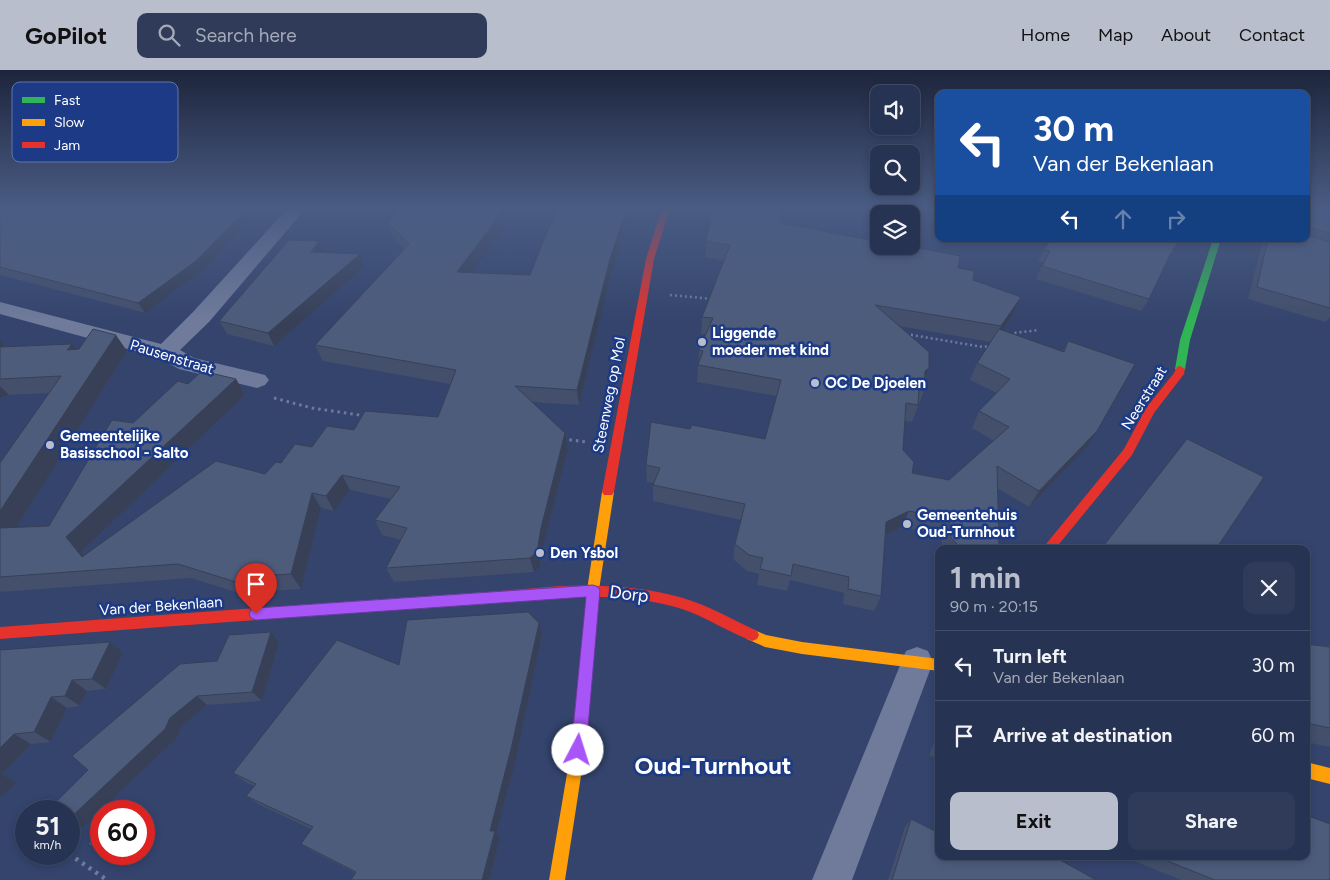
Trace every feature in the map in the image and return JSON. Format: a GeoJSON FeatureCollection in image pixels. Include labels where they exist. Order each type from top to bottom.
{"type":"FeatureCollection","features":[{"type":"Feature","properties":{"kind":"street"},"geometry":{"type":"LineString","coordinates":[[165,352],[201,317],[263,246]]}},
{"type":"Feature","properties":{"kind":"street","name":"Steenweg op Mol"},"geometry":{"type":"LineString","coordinates":[[593,590],[615,446],[650,259],[654,246]]}},
{"type":"Feature","properties":{"kind":"street","name":"Neerstraat"},"geometry":{"type":"LineString","coordinates":[[1051,545],[1128,452],[1150,411],[1178,374],[1185,340],[1215,246]]}},
{"type":"Feature","properties":{"kind":"street","name":"Pausenstraat"},"geometry":{"type":"LineString","coordinates":[[0,308],[165,352],[187,364],[257,380]]}},
{"type":"Feature","properties":{"kind":"street","name":"Van der Bekenlaan"},"geometry":{"type":"LineString","coordinates":[[0,633],[593,590]]}},
{"type":"Feature","properties":{"kind":"street","name":"Dorp"},"geometry":{"type":"LineString","coordinates":[[557,880],[578,750],[593,590],[644,594],[683,604],[765,641],[802,648],[928,663],[832,880]]}},
{"type":"Feature","properties":{"kind":"street"},"geometry":{"type":"LineString","coordinates":[[1310,771],[1330,776]]}},
{"type":"Feature","properties":{"kind":"path"},"geometry":{"type":"LineString","coordinates":[[644,294],[722,300]]}},
{"type":"Feature","properties":{"kind":"path"},"geometry":{"type":"LineString","coordinates":[[1008,342],[1014,334],[1039,330]]}},
{"type":"Feature","properties":{"kind":"path"},"geometry":{"type":"LineString","coordinates":[[898,332],[983,347],[995,345]]}},
{"type":"Feature","properties":{"kind":"path"},"geometry":{"type":"LineString","coordinates":[[257,380],[260,395],[312,408],[367,416]]}},
{"type":"Feature","properties":{"kind":"path"},"geometry":{"type":"LineString","coordinates":[[560,439],[615,446]]}},
{"type":"Feature","properties":{"kind":"path"},"geometry":{"type":"LineString","coordinates":[[80,862],[107,880]]}},
{"type":"Feature","properties":{"kind":"building"},"geometry":{"type":"Polygon","coordinates":[[[0,246],[211,246],[196,261],[138,303],[0,267],[0,246]]]}},
{"type":"Feature","properties":{"kind":"building"},"geometry":{"type":"Polygon","coordinates":[[[284,246],[316,246],[311,252],[360,254],[268,333],[219,321],[284,246]]]}},
{"type":"Feature","properties":{"kind":"building"},"geometry":{"type":"Polygon","coordinates":[[[407,246],[477,246],[457,272],[530,275],[541,246],[614,246],[577,390],[515,386],[565,433],[541,528],[537,552],[530,558],[386,568],[407,528],[375,520],[400,487],[342,475],[326,496],[312,493],[291,574],[240,577],[236,582],[178,564],[0,577],[0,528],[49,526],[112,420],[133,423],[178,381],[188,384],[202,371],[236,379],[66,537],[82,557],[216,461],[265,474],[276,462],[281,463],[295,444],[312,447],[327,426],[354,430],[365,411],[438,417],[456,370],[315,345],[407,246]]]}},
{"type":"Feature","properties":{"kind":"building"},"geometry":{"type":"Polygon","coordinates":[[[730,246],[870,246],[870,255],[920,255],[920,248],[960,256],[958,268],[974,271],[973,280],[1021,297],[1001,326],[875,305],[929,352],[929,368],[925,371],[924,391],[919,389],[918,405],[906,403],[903,450],[914,462],[912,473],[949,480],[1009,427],[979,411],[1010,379],[977,363],[999,329],[1064,352],[1068,341],[1135,364],[1097,431],[1039,491],[997,466],[999,545],[958,545],[951,538],[949,519],[909,511],[886,522],[881,596],[848,589],[849,577],[793,564],[791,576],[760,569],[763,558],[749,555],[735,544],[745,504],[653,485],[660,468],[646,465],[651,422],[690,429],[692,425],[765,439],[781,380],[698,365],[703,351],[699,350],[713,318],[702,317],[730,246]]]}},
{"type":"Feature","properties":{"kind":"building"},"geometry":{"type":"Polygon","coordinates":[[[1047,246],[1176,246],[1149,299],[1042,266],[1050,251],[1044,250],[1047,246]]]}},
{"type":"Feature","properties":{"kind":"building"},"geometry":{"type":"Polygon","coordinates":[[[1266,246],[1330,246],[1330,308],[1257,287],[1266,246]]]}},
{"type":"Feature","properties":{"kind":"building"},"geometry":{"type":"Polygon","coordinates":[[[93,329],[116,335],[0,511],[0,463],[61,376],[0,379],[0,347],[72,344],[67,350],[79,349],[93,329]]]}},
{"type":"Feature","properties":{"kind":"building"},"geometry":{"type":"Polygon","coordinates":[[[1187,439],[1264,477],[1219,545],[1104,545],[1187,439]]]}},
{"type":"Feature","properties":{"kind":"building"},"geometry":{"type":"Polygon","coordinates":[[[528,612],[539,623],[511,749],[490,831],[495,831],[482,880],[351,880],[356,872],[301,844],[313,827],[246,796],[256,784],[233,773],[337,640],[399,665],[407,620],[528,612]]]}},
{"type":"Feature","properties":{"kind":"building"},"geometry":{"type":"Polygon","coordinates":[[[271,632],[252,692],[197,696],[170,718],[165,729],[80,809],[80,800],[58,800],[88,770],[72,756],[180,664],[217,661],[229,635],[271,632]]]}},
{"type":"Feature","properties":{"kind":"building"},"geometry":{"type":"Polygon","coordinates":[[[110,642],[92,679],[72,680],[65,696],[51,697],[34,732],[14,734],[0,748],[0,650],[110,642]]]}},
{"type":"Feature","properties":{"kind":"building"},"geometry":{"type":"Polygon","coordinates":[[[1310,644],[1330,647],[1330,728],[1310,724],[1310,644]]]}},
{"type":"Feature","properties":{"kind":"building"},"geometry":{"type":"Polygon","coordinates":[[[1310,816],[1330,824],[1330,880],[1215,880],[1165,860],[1310,860],[1310,816]]]}},
{"type":"Feature","properties":{"kind":"building"},"geometry":{"type":"Polygon","coordinates":[[[911,819],[935,831],[935,860],[1060,860],[1096,880],[892,880],[911,819]]]}},
{"type":"Feature","properties":{"kind":"traffic: fast"},"geometry":{"type":"LineString","coordinates":[[1180,369],[1185,340],[1215,246]]}},
{"type":"Feature","properties":{"kind":"traffic: fast"},"geometry":{"type":"LineString","coordinates":[[298,611],[487,598]]}},
{"type":"Feature","properties":{"kind":"traffic: slow"},"geometry":{"type":"LineString","coordinates":[[557,880],[578,750],[593,590],[608,492]]}},
{"type":"Feature","properties":{"kind":"traffic: slow"},"geometry":{"type":"LineString","coordinates":[[752,635],[765,641],[802,648],[935,665]]}},
{"type":"Feature","properties":{"kind":"traffic: slow"},"geometry":{"type":"LineString","coordinates":[[1310,771],[1330,776]]}},
{"type":"Feature","properties":{"kind":"traffic: jam"},"geometry":{"type":"LineString","coordinates":[[608,492],[650,259],[654,246]]}},
{"type":"Feature","properties":{"kind":"traffic: jam"},"geometry":{"type":"LineString","coordinates":[[1051,545],[1128,452],[1150,411],[1179,374],[1180,369]]}},
{"type":"Feature","properties":{"kind":"traffic: jam"},"geometry":{"type":"LineString","coordinates":[[487,598],[586,591],[635,593],[683,604],[752,635]]}},
{"type":"Feature","properties":{"kind":"traffic: jam"},"geometry":{"type":"LineString","coordinates":[[0,633],[298,611]]}},
{"type":"Feature","properties":{"kind":"place","name":"Liggende moeder met kind"},"geometry":{"type":"Point","coordinates":[702,342]}},
{"type":"Feature","properties":{"kind":"place","name":"OC De Djoelen"},"geometry":{"type":"Point","coordinates":[815,383]}},
{"type":"Feature","properties":{"kind":"place","name":"Gemeentelijke Basisschool - Salto"},"geometry":{"type":"Point","coordinates":[50,445]}},
{"type":"Feature","properties":{"kind":"place","name":"Gemeentehuis Oud-Turnhout"},"geometry":{"type":"Point","coordinates":[907,524]}},
{"type":"Feature","properties":{"kind":"place","name":"Den Ysbol"},"geometry":{"type":"Point","coordinates":[540,553]}},
{"type":"Feature","properties":{"kind":"district","name":"Oud-Turnhout"},"geometry":{"type":"Point","coordinates":[713,765]}},
{"type":"Feature","properties":{"kind":"route"},"geometry":{"type":"LineString","coordinates":[[256,614],[593,590],[578,750]]}}]}
